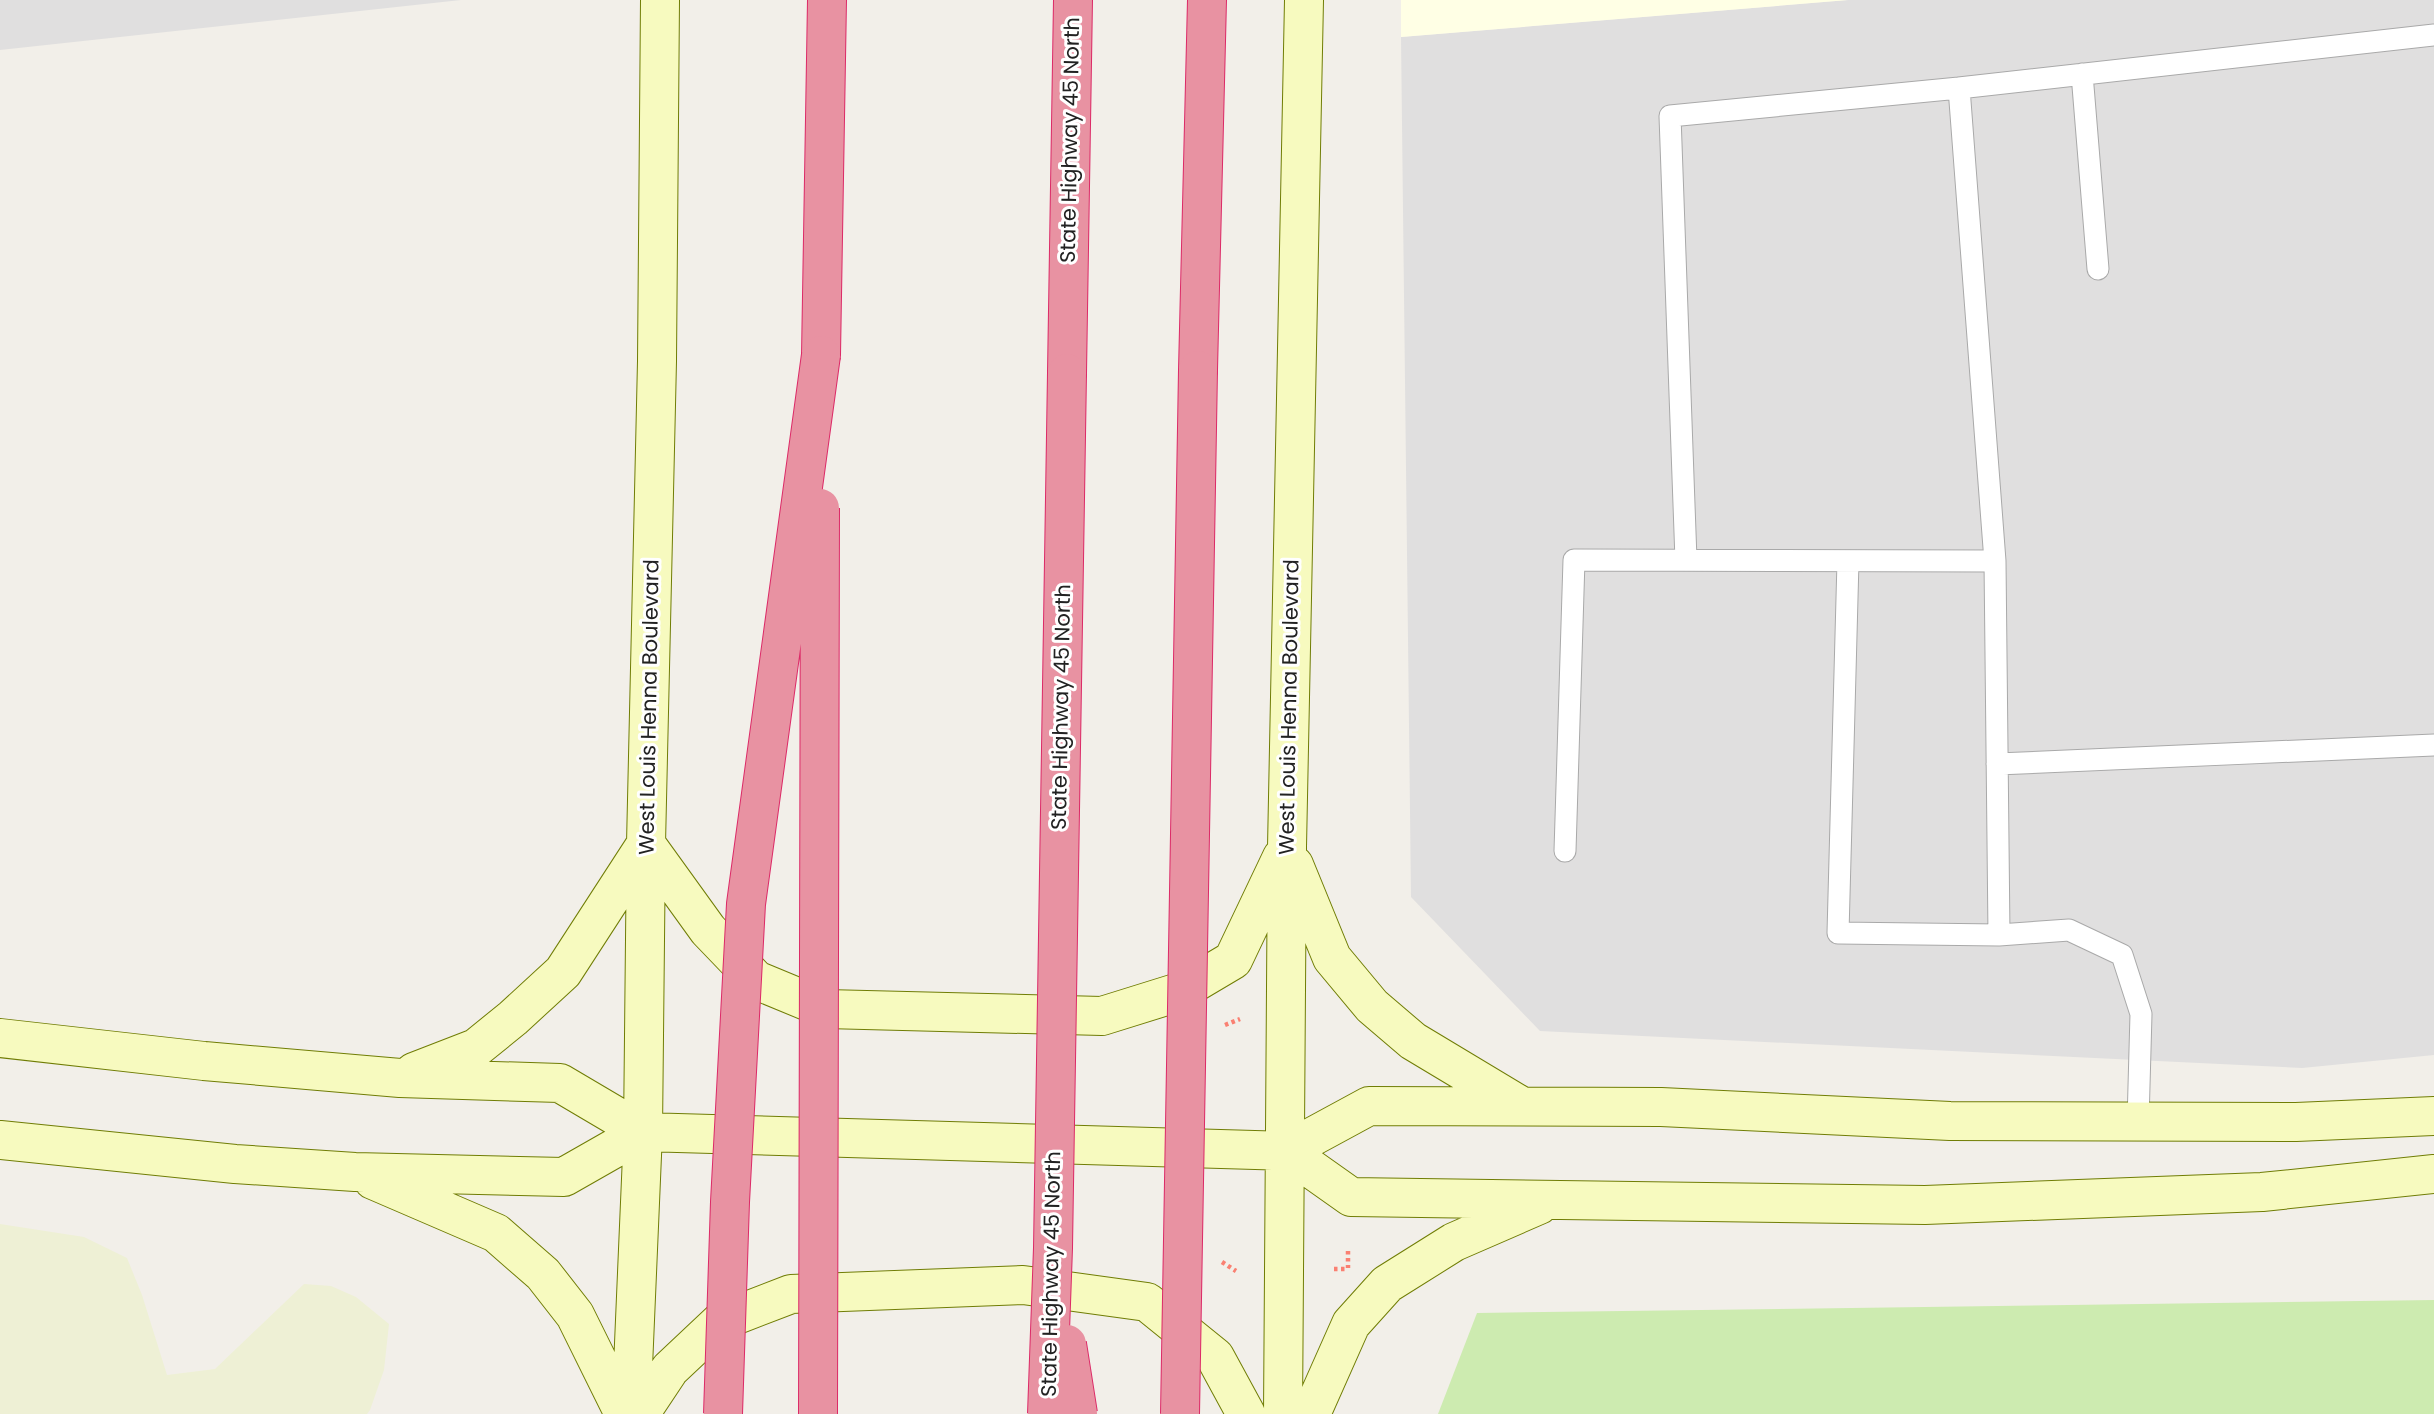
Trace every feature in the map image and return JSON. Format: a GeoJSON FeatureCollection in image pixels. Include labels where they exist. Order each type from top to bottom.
{"type":"FeatureCollection","features":[{"type":"Feature","properties":{"kind":"highway"},"geometry":{"type":"LineString","coordinates":[[818,1414],[821,355],[827,0]]}},
{"type":"Feature","properties":{"kind":"highway","name":"State Highway 45 North"},"geometry":{"type":"LineString","coordinates":[[1047,1414],[1053,1248],[1073,0]]}},
{"type":"Feature","properties":{"kind":"highway"},"geometry":{"type":"LineString","coordinates":[[1180,1414],[1207,0]]}},
{"type":"Feature","properties":{"kind":"highway"},"geometry":{"type":"LineString","coordinates":[[723,1414],[730,1202],[746,904],[821,355]]}},
{"type":"Feature","properties":{"kind":"highway"},"geometry":{"type":"LineString","coordinates":[[1053,1248],[1078,1414]]}},
{"type":"Feature","properties":{"kind":"main road","name":"West Louis Henna Boulevard"},"geometry":{"type":"LineString","coordinates":[[631,1414],[643,1132],[646,844],[657,361],[660,0]]}},
{"type":"Feature","properties":{"kind":"main road","name":"West Louis Henna Boulevard"},"geometry":{"type":"LineString","coordinates":[[1283,1414],[1287,847],[1304,0]]}},
{"type":"Feature","properties":{"kind":"main road"},"geometry":{"type":"LineString","coordinates":[[400,1078],[476,1048],[563,972],[646,844],[708,930],[756,980],[826,1009],[1102,1017],[1179,992],[1233,960],[1287,847]]}},
{"type":"Feature","properties":{"kind":"main road"},"geometry":{"type":"LineString","coordinates":[[1287,847],[1332,958],[1372,1006],[1413,1041],[1520,1105]]}},
{"type":"Feature","properties":{"kind":"main road"},"geometry":{"type":"LineString","coordinates":[[0,1038],[204,1061],[400,1078],[559,1083],[643,1132],[1286,1151],[1369,1105],[1661,1107],[1950,1121],[2296,1122],[2434,1116]]}},
{"type":"Feature","properties":{"kind":"main road"},"geometry":{"type":"LineString","coordinates":[[0,1140],[235,1164],[355,1172],[564,1177],[643,1132]]}},
{"type":"Feature","properties":{"kind":"main road"},"geometry":{"type":"LineString","coordinates":[[1286,1151],[1350,1197],[1925,1205],[2262,1192],[2434,1174]]}},
{"type":"Feature","properties":{"kind":"main road"},"geometry":{"type":"LineString","coordinates":[[355,1172],[496,1233],[543,1274],[575,1315],[624,1414]]}},
{"type":"Feature","properties":{"kind":"main road"},"geometry":{"type":"LineString","coordinates":[[1311,1414],[1351,1324],[1387,1284],[1454,1242],[1552,1200]]}},
{"type":"Feature","properties":{"kind":"main road"},"geometry":{"type":"LineString","coordinates":[[640,1414],[670,1369],[721,1321],[790,1294],[1023,1285],[1147,1302],[1215,1357],[1246,1414]]}},
{"type":"Feature","properties":{"kind":"lane"},"geometry":{"type":"LineString","coordinates":[[1686,560],[1670,116],[1959,88],[2434,35]]}},
{"type":"Feature","properties":{"kind":"lane"},"geometry":{"type":"LineString","coordinates":[[2082,74],[2098,269]]}},
{"type":"Feature","properties":{"kind":"lane"},"geometry":{"type":"LineString","coordinates":[[1959,88],[1995,561],[1999,935]]}},
{"type":"Feature","properties":{"kind":"lane"},"geometry":{"type":"LineString","coordinates":[[1565,851],[1574,561],[1995,561]]}},
{"type":"Feature","properties":{"kind":"lane"},"geometry":{"type":"LineString","coordinates":[[1848,561],[1838,933],[1999,935],[2069,930],[2122,955],[2141,1014],[2138,1122]]}},
{"type":"Feature","properties":{"kind":"lane"},"geometry":{"type":"LineString","coordinates":[[1997,764],[2434,745]]}},
{"type":"Feature","properties":{"kind":"path"},"geometry":{"type":"LineString","coordinates":[[1348,1251],[1348,1269]]}},
{"type":"Feature","properties":{"kind":"shaded area"},"geometry":{"type":"Polygon","coordinates":[[[0,0],[461,0],[0,50],[0,0]]]}},
{"type":"Feature","properties":{"kind":"shaded area"},"geometry":{"type":"Polygon","coordinates":[[[1401,0],[1848,0],[1401,37],[1401,0]]]}},
{"type":"Feature","properties":{"kind":"shaded area"},"geometry":{"type":"Polygon","coordinates":[[[1848,0],[2434,0],[2434,1055],[2302,1068],[1540,1031],[1411,897],[1401,37],[1848,0]]]}},
{"type":"Feature","properties":{"kind":"shaded area"},"geometry":{"type":"Polygon","coordinates":[[[0,1224],[84,1237],[127,1258],[142,1295],[167,1375],[215,1369],[304,1284],[331,1286],[356,1297],[389,1324],[384,1370],[370,1410],[367,1414],[0,1414],[0,1224]]]}},
{"type":"Feature","properties":{"kind":"green space"},"geometry":{"type":"Polygon","coordinates":[[[2434,1300],[2434,1414],[1438,1414],[1477,1313],[2434,1300]]]}}]}
